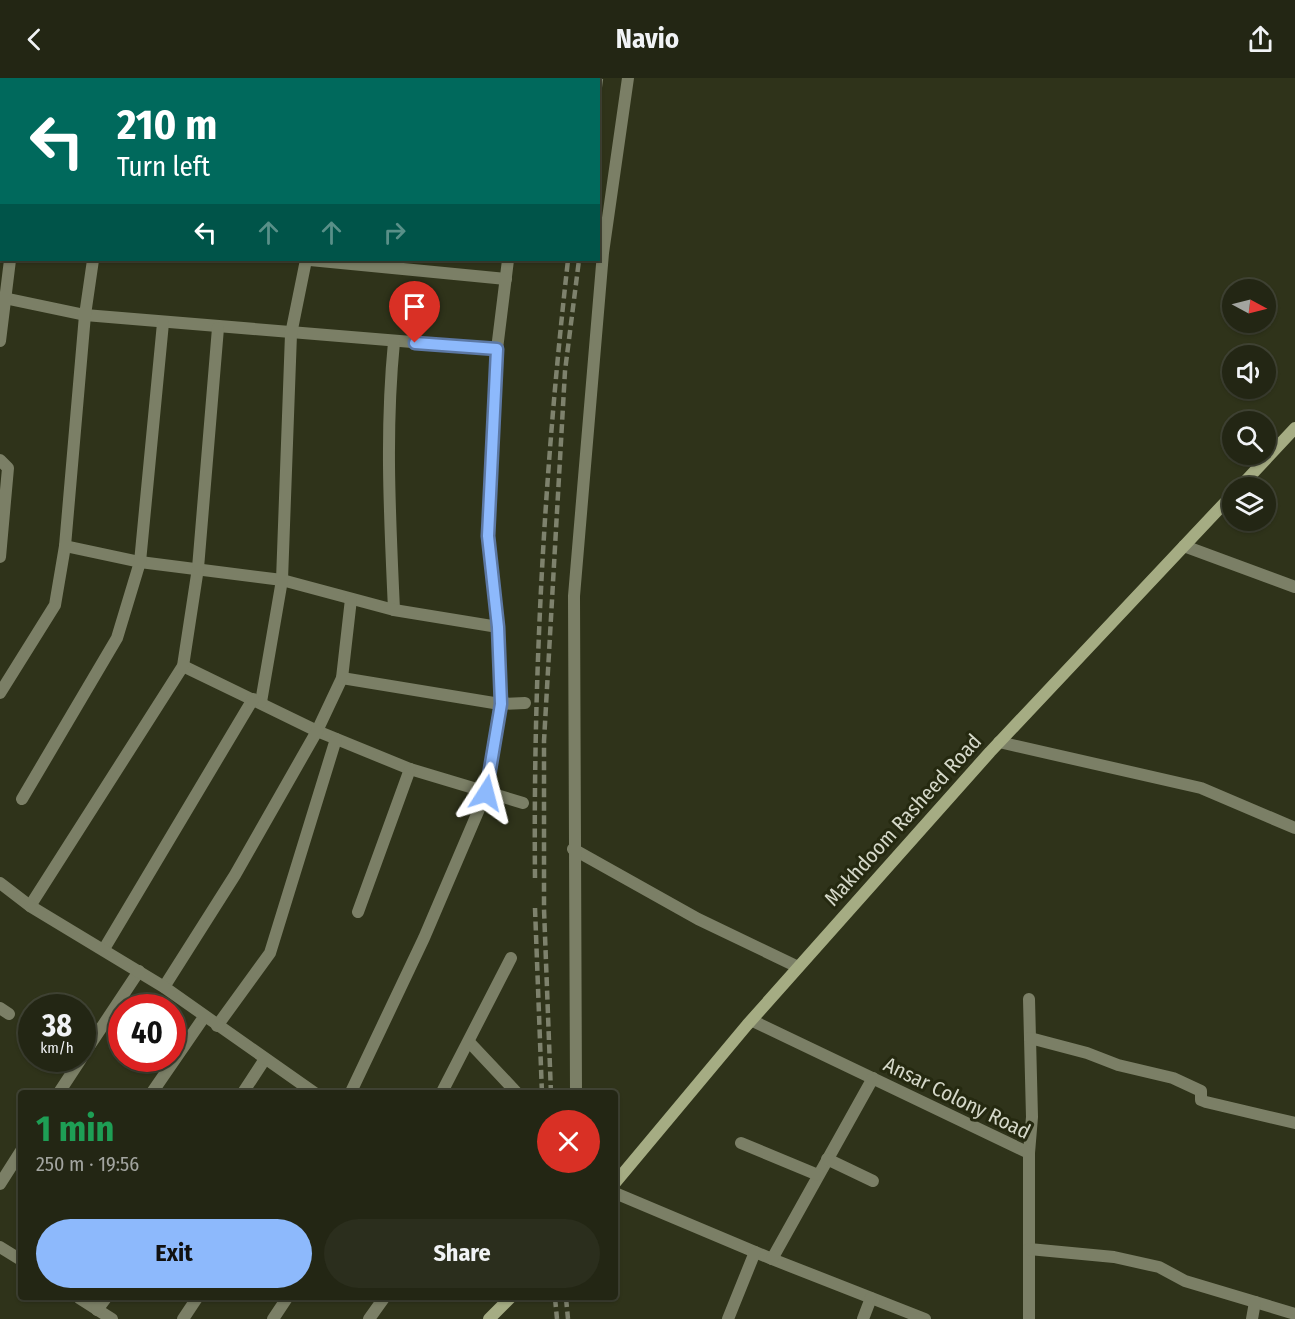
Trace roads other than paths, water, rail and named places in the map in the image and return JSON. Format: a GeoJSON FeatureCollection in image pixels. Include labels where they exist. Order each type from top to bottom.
{"type":"FeatureCollection","features":[{"type":"Feature","properties":{"kind":"main road"},"geometry":{"type":"LineString","coordinates":[[1249,477],[1295,428]]}},
{"type":"Feature","properties":{"kind":"main road","name":"Makhdoom Rasheed Road"},"geometry":{"type":"LineString","coordinates":[[618,1179],[798,967],[999,742],[1222,506]]}},
{"type":"Feature","properties":{"kind":"main road"},"geometry":{"type":"LineString","coordinates":[[489,1319],[508,1300]]}},
{"type":"Feature","properties":{"kind":"street"},"geometry":{"type":"LineString","coordinates":[[576,1090],[573,849],[574,596],[603,253],[628,78]]}},
{"type":"Feature","properties":{"kind":"street"},"geometry":{"type":"LineString","coordinates":[[0,340],[10,261]]}},
{"type":"Feature","properties":{"kind":"street"},"geometry":{"type":"LineString","coordinates":[[0,693],[55,605],[65,546],[85,315],[93,261]]}},
{"type":"Feature","properties":{"kind":"street"},"geometry":{"type":"LineString","coordinates":[[104,949],[257,700],[282,580],[291,334],[308,261]]}},
{"type":"Feature","properties":{"kind":"street"},"geometry":{"type":"LineString","coordinates":[[318,261],[506,279]]}},
{"type":"Feature","properties":{"kind":"street"},"geometry":{"type":"LineString","coordinates":[[352,1090],[424,938],[486,793],[501,704],[498,627],[488,536],[497,349],[508,261]]}},
{"type":"Feature","properties":{"kind":"street"},"geometry":{"type":"LineString","coordinates":[[4,298],[85,315],[218,328],[497,349]]}},
{"type":"Feature","properties":{"kind":"street"},"geometry":{"type":"LineString","coordinates":[[22,799],[117,638],[140,562],[163,323]]}},
{"type":"Feature","properties":{"kind":"street"},"geometry":{"type":"LineString","coordinates":[[30,906],[183,666],[198,568],[218,328]]}},
{"type":"Feature","properties":{"kind":"street"},"geometry":{"type":"LineString","coordinates":[[394,342],[389,393],[387,483],[394,610]]}},
{"type":"Feature","properties":{"kind":"street"},"geometry":{"type":"LineString","coordinates":[[0,459],[8,468],[0,557]]}},
{"type":"Feature","properties":{"kind":"street"},"geometry":{"type":"LineString","coordinates":[[65,546],[140,562],[282,580],[394,610],[498,627]]}},
{"type":"Feature","properties":{"kind":"street"},"geometry":{"type":"LineString","coordinates":[[1184,546],[1295,587]]}},
{"type":"Feature","properties":{"kind":"street"},"geometry":{"type":"LineString","coordinates":[[164,987],[235,875],[316,731],[342,678],[351,599]]}},
{"type":"Feature","properties":{"kind":"street"},"geometry":{"type":"LineString","coordinates":[[183,666],[257,700],[316,731],[410,769],[523,802]]}},
{"type":"Feature","properties":{"kind":"street"},"geometry":{"type":"LineString","coordinates":[[342,678],[501,704],[525,703]]}},
{"type":"Feature","properties":{"kind":"street"},"geometry":{"type":"LineString","coordinates":[[218,1026],[270,952],[336,739]]}},
{"type":"Feature","properties":{"kind":"street"},"geometry":{"type":"LineString","coordinates":[[999,742],[1201,788],[1295,828]]}},
{"type":"Feature","properties":{"kind":"street"},"geometry":{"type":"LineString","coordinates":[[358,912],[410,769]]}},
{"type":"Feature","properties":{"kind":"street"},"geometry":{"type":"LineString","coordinates":[[573,849],[698,919],[798,967]]}},
{"type":"Feature","properties":{"kind":"street"},"geometry":{"type":"LineString","coordinates":[[2,888],[164,987],[309,1090]]}},
{"type":"Feature","properties":{"kind":"street"},"geometry":{"type":"LineString","coordinates":[[443,1090],[470,1042],[511,958]]}},
{"type":"Feature","properties":{"kind":"street"},"geometry":{"type":"LineString","coordinates":[[96,1037],[139,971]]}},
{"type":"Feature","properties":{"kind":"street"},"geometry":{"type":"LineString","coordinates":[[1029,999],[1029,1153]]}},
{"type":"Feature","properties":{"kind":"street"},"geometry":{"type":"LineString","coordinates":[[154,1090],[204,1017]]}},
{"type":"Feature","properties":{"kind":"street","name":"Ansar Colony Road"},"geometry":{"type":"LineString","coordinates":[[753,1021],[1029,1153],[1029,1319]]}},
{"type":"Feature","properties":{"kind":"street"},"geometry":{"type":"LineString","coordinates":[[1030,1038],[1180,1080],[1201,1091],[1201,1100],[1206,1102],[1295,1123]]}},
{"type":"Feature","properties":{"kind":"street"},"geometry":{"type":"LineString","coordinates":[[470,1042],[514,1090]]}},
{"type":"Feature","properties":{"kind":"street"},"geometry":{"type":"LineString","coordinates":[[245,1090],[265,1059]]}},
{"type":"Feature","properties":{"kind":"street"},"geometry":{"type":"LineString","coordinates":[[62,1090],[73,1072]]}},
{"type":"Feature","properties":{"kind":"street"},"geometry":{"type":"LineString","coordinates":[[772,1259],[873,1078]]}},
{"type":"Feature","properties":{"kind":"street"},"geometry":{"type":"LineString","coordinates":[[741,1143],[818,1175]]}},
{"type":"Feature","properties":{"kind":"street"},"geometry":{"type":"LineString","coordinates":[[0,1184],[18,1156]]}},
{"type":"Feature","properties":{"kind":"street"},"geometry":{"type":"LineString","coordinates":[[827,1159],[873,1181]]}},
{"type":"Feature","properties":{"kind":"street"},"geometry":{"type":"LineString","coordinates":[[618,1194],[772,1259],[925,1319]]}},
{"type":"Feature","properties":{"kind":"street"},"geometry":{"type":"LineString","coordinates":[[0,1247],[18,1258]]}},
{"type":"Feature","properties":{"kind":"street"},"geometry":{"type":"LineString","coordinates":[[1029,1249],[1114,1257],[1159,1268],[1185,1281],[1295,1314]]}},
{"type":"Feature","properties":{"kind":"street"},"geometry":{"type":"LineString","coordinates":[[728,1319],[755,1252]]}},
{"type":"Feature","properties":{"kind":"street"},"geometry":{"type":"LineString","coordinates":[[863,1319],[871,1298]]}},
{"type":"Feature","properties":{"kind":"street"},"geometry":{"type":"LineString","coordinates":[[82,1300],[112,1319]]}},
{"type":"Feature","properties":{"kind":"street"},"geometry":{"type":"LineString","coordinates":[[98,1310],[105,1300]]}},
{"type":"Feature","properties":{"kind":"street"},"geometry":{"type":"LineString","coordinates":[[183,1319],[196,1300]]}},
{"type":"Feature","properties":{"kind":"street"},"geometry":{"type":"LineString","coordinates":[[273,1319],[286,1300]]}},
{"type":"Feature","properties":{"kind":"street"},"geometry":{"type":"LineString","coordinates":[[369,1319],[381,1301]]}},
{"type":"Feature","properties":{"kind":"street"},"geometry":{"type":"LineString","coordinates":[[1251,1319],[1255,1302]]}},
{"type":"Feature","properties":{"kind":"railway"},"geometry":{"type":"LineString","coordinates":[[600,86],[601,78]]}},
{"type":"Feature","properties":{"kind":"railway"},"geometry":{"type":"LineString","coordinates":[[535,878],[536,723],[542,568],[553,414],[568,261]]}},
{"type":"Feature","properties":{"kind":"railway"},"geometry":{"type":"LineString","coordinates":[[551,1090],[544,909],[544,741],[565,371],[579,261]]}},
{"type":"Feature","properties":{"kind":"railway"},"geometry":{"type":"LineString","coordinates":[[535,908],[542,1090]]}},
{"type":"Feature","properties":{"kind":"railway"},"geometry":{"type":"LineString","coordinates":[[555,1300],[557,1319]]}},
{"type":"Feature","properties":{"kind":"railway"},"geometry":{"type":"LineString","coordinates":[[566,1300],[568,1319]]}}]}
